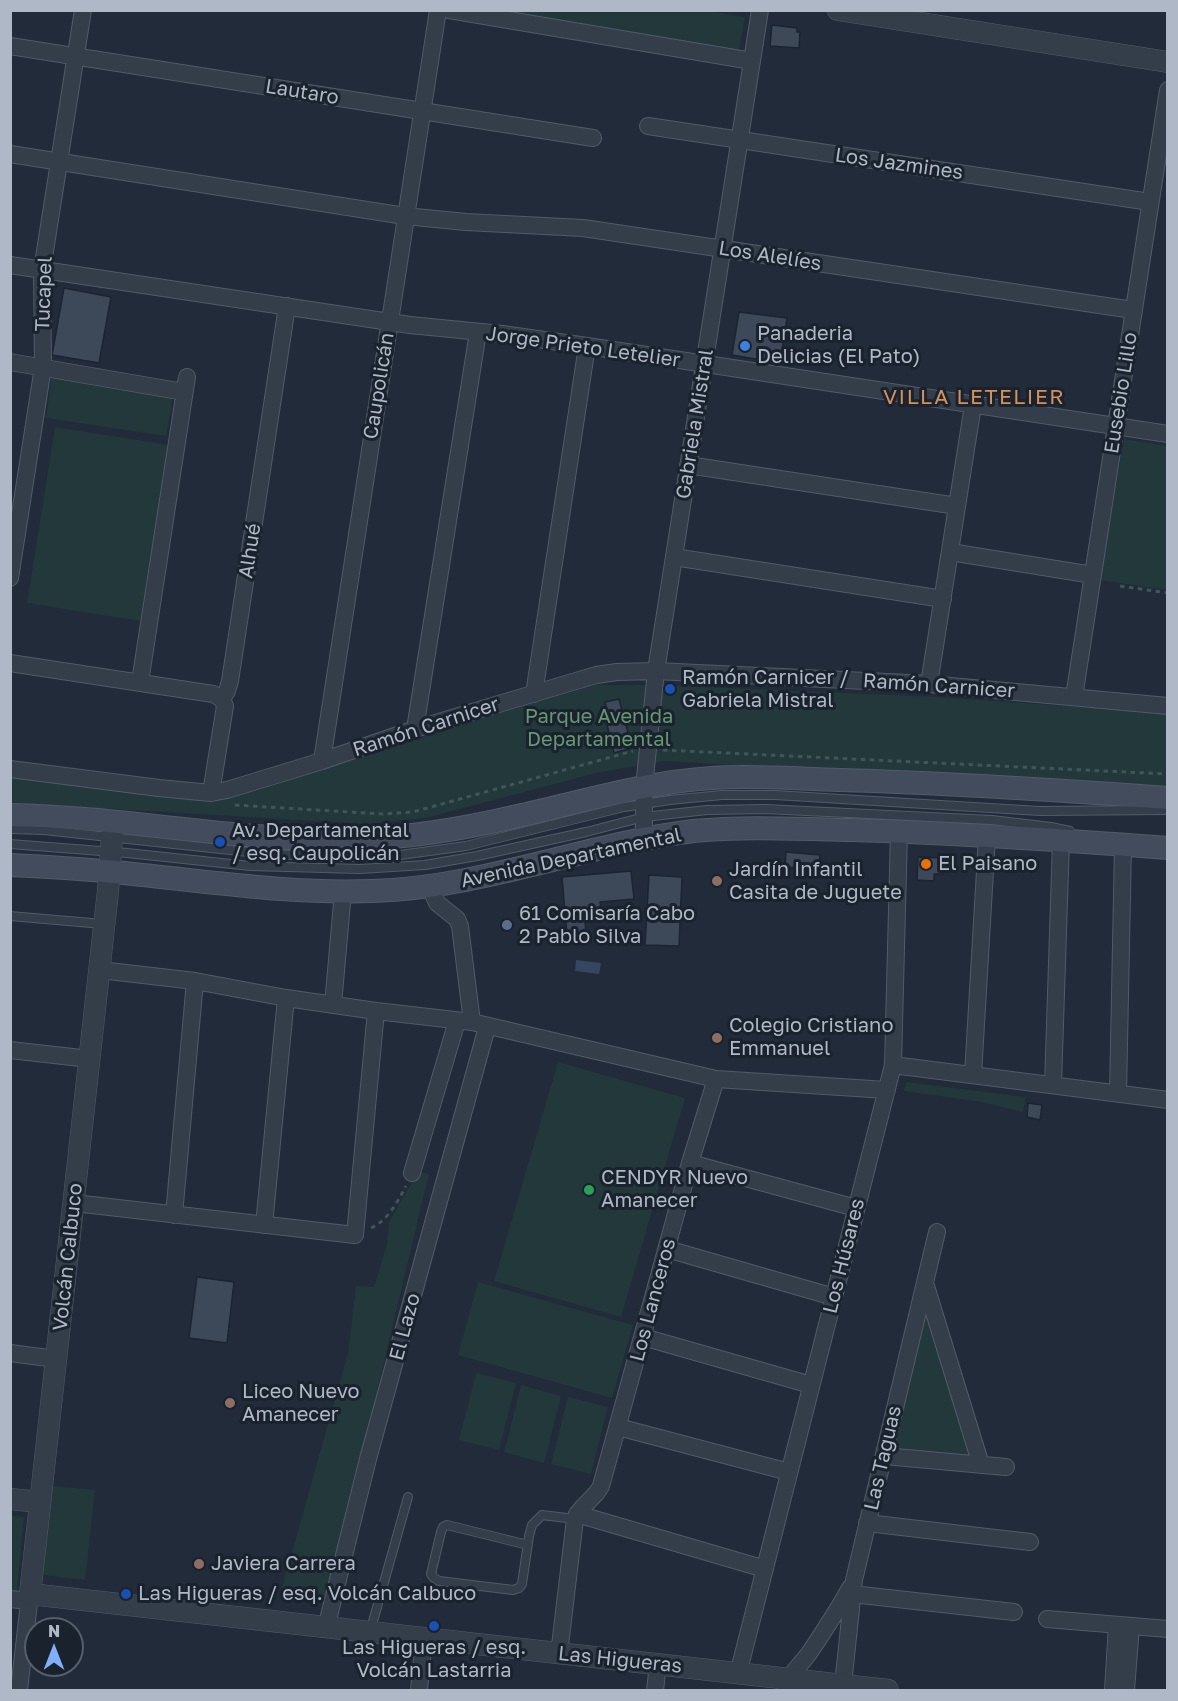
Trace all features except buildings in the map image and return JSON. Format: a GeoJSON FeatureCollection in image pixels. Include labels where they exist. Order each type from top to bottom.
{"type":"FeatureCollection","features":[{"type":"Feature","properties":{"kind":"main road","name":"Avenida Departamental"},"geometry":{"type":"LineString","coordinates":[[10,814],[44,815],[111,846],[253,887],[343,891],[430,886],[469,880],[585,851],[644,812],[711,778],[944,783],[1167,798]]}},
{"type":"Feature","properties":{"kind":"main road","name":"Avenida Departamental"},"geometry":{"type":"LineString","coordinates":[[10,866],[111,846],[276,838],[316,840],[379,838],[486,823],[644,812],[728,829],[899,831],[1167,848]]}},
{"type":"Feature","properties":{"kind":"street","name":"Tucapel"},"geometry":{"type":"LineString","coordinates":[[10,578],[43,367],[42,270],[82,10]]}},
{"type":"Feature","properties":{"kind":"street","name":"Caupolicán"},"geometry":{"type":"LineString","coordinates":[[322,761],[438,10]]}},
{"type":"Feature","properties":{"kind":"street"},"geometry":{"type":"LineString","coordinates":[[449,10],[752,61]]}},
{"type":"Feature","properties":{"kind":"street","name":"Gabriela Mistral"},"geometry":{"type":"LineString","coordinates":[[644,812],[656,671],[760,10]]}},
{"type":"Feature","properties":{"kind":"street"},"geometry":{"type":"LineString","coordinates":[[838,10],[1167,62]]}},
{"type":"Feature","properties":{"kind":"street","name":"Lautaro"},"geometry":{"type":"LineString","coordinates":[[10,46],[593,138]]}},
{"type":"Feature","properties":{"kind":"street","name":"Eusebio Lillo"},"geometry":{"type":"LineString","coordinates":[[1074,697],[1133,310],[1157,193],[1167,90]]}},
{"type":"Feature","properties":{"kind":"street","name":"Los Jazmines"},"geometry":{"type":"LineString","coordinates":[[648,126],[739,140],[1157,193]]}},
{"type":"Feature","properties":{"kind":"street","name":"Los Alelíes"},"geometry":{"type":"LineString","coordinates":[[10,154],[405,216],[466,222],[583,228],[1133,310]]}},
{"type":"Feature","properties":{"kind":"street","name":"Jorge Prieto Letelier"},"geometry":{"type":"LineString","coordinates":[[10,265],[389,322],[587,346],[1167,434]]}},
{"type":"Feature","properties":{"kind":"street","name":"Alhué"},"geometry":{"type":"LineString","coordinates":[[211,792],[225,706],[222,699],[230,681],[287,306]]}},
{"type":"Feature","properties":{"kind":"street"},"geometry":{"type":"LineString","coordinates":[[415,729],[478,332]]}},
{"type":"Feature","properties":{"kind":"street"},"geometry":{"type":"LineString","coordinates":[[534,694],[587,346]]}},
{"type":"Feature","properties":{"kind":"street"},"geometry":{"type":"LineString","coordinates":[[10,362],[185,385],[140,682]]}},
{"type":"Feature","properties":{"kind":"street"},"geometry":{"type":"LineString","coordinates":[[929,684],[973,405]]}},
{"type":"Feature","properties":{"kind":"street"},"geometry":{"type":"LineString","coordinates":[[688,465],[957,506]]}},
{"type":"Feature","properties":{"kind":"street"},"geometry":{"type":"LineString","coordinates":[[950,552],[1093,575]]}},
{"type":"Feature","properties":{"kind":"street"},"geometry":{"type":"LineString","coordinates":[[674,556],[943,599]]}},
{"type":"Feature","properties":{"kind":"street"},"geometry":{"type":"LineString","coordinates":[[10,663],[213,694],[222,699]]}},
{"type":"Feature","properties":{"kind":"street","name":"Ramón Carnicer"},"geometry":{"type":"LineString","coordinates":[[10,769],[211,792],[226,790],[322,761],[415,729],[596,675],[617,672],[656,671],[929,684],[1167,706]]}},
{"type":"Feature","properties":{"kind":"street","name":"Los Húsares"},"geometry":{"type":"LineString","coordinates":[[738,1674],[893,1065],[899,831]]}},
{"type":"Feature","properties":{"kind":"street"},"geometry":{"type":"LineString","coordinates":[[973,1075],[987,837]]}},
{"type":"Feature","properties":{"kind":"street"},"geometry":{"type":"LineString","coordinates":[[1053,1085],[1061,841]]}},
{"type":"Feature","properties":{"kind":"street"},"geometry":{"type":"LineString","coordinates":[[1118,1094],[1123,845]]}},
{"type":"Feature","properties":{"kind":"street","name":"Volcán Calbuco"},"geometry":{"type":"LineString","coordinates":[[19,1690],[23,1598],[40,1502],[90,1059],[111,846]]}},
{"type":"Feature","properties":{"kind":"street","name":"El Lazo"},"geometry":{"type":"LineString","coordinates":[[326,1628],[472,1023],[460,926],[457,919],[437,903],[430,886]]}},
{"type":"Feature","properties":{"kind":"street"},"geometry":{"type":"LineString","coordinates":[[333,1005],[343,891]]}},
{"type":"Feature","properties":{"kind":"street"},"geometry":{"type":"LineString","coordinates":[[99,970],[195,981],[286,998],[472,1023],[716,1079],[887,1090]]}},
{"type":"Feature","properties":{"kind":"street"},"geometry":{"type":"LineString","coordinates":[[174,1215],[195,981]]}},
{"type":"Feature","properties":{"kind":"street"},"geometry":{"type":"LineString","coordinates":[[264,1225],[286,998]]}},
{"type":"Feature","properties":{"kind":"street"},"geometry":{"type":"LineString","coordinates":[[74,1203],[355,1235],[376,1011]]}},
{"type":"Feature","properties":{"kind":"street"},"geometry":{"type":"LineString","coordinates":[[412,1173],[472,1023]]}},
{"type":"Feature","properties":{"kind":"street"},"geometry":{"type":"LineString","coordinates":[[10,1050],[90,1059]]}},
{"type":"Feature","properties":{"kind":"street"},"geometry":{"type":"LineString","coordinates":[[893,1065],[1167,1100]]}},
{"type":"Feature","properties":{"kind":"street","name":"Los Lanceros"},"geometry":{"type":"LineString","coordinates":[[576,1517],[581,1507],[597,1494],[601,1486],[690,1163],[716,1079]]}},
{"type":"Feature","properties":{"kind":"street"},"geometry":{"type":"LineString","coordinates":[[690,1163],[856,1208]]}},
{"type":"Feature","properties":{"kind":"street","name":"Las Taguas"},"geometry":{"type":"LineString","coordinates":[[843,1685],[853,1587],[937,1232]]}},
{"type":"Feature","properties":{"kind":"street"},"geometry":{"type":"LineString","coordinates":[[667,1249],[834,1297]]}},
{"type":"Feature","properties":{"kind":"street"},"geometry":{"type":"LineString","coordinates":[[925,1282],[981,1465]]}},
{"type":"Feature","properties":{"kind":"street"},"geometry":{"type":"LineString","coordinates":[[643,1337],[811,1385]]}},
{"type":"Feature","properties":{"kind":"street"},"geometry":{"type":"LineString","coordinates":[[10,1353],[56,1359]]}},
{"type":"Feature","properties":{"kind":"street"},"geometry":{"type":"LineString","coordinates":[[618,1427],[789,1472]]}},
{"type":"Feature","properties":{"kind":"street"},"geometry":{"type":"LineString","coordinates":[[884,1456],[1006,1467]]}},
{"type":"Feature","properties":{"kind":"street"},"geometry":{"type":"LineString","coordinates":[[10,1498],[40,1502]]}},
{"type":"Feature","properties":{"kind":"street"},"geometry":{"type":"LineString","coordinates":[[559,1654],[576,1517],[765,1569]]}},
{"type":"Feature","properties":{"kind":"street"},"geometry":{"type":"LineString","coordinates":[[867,1523],[1030,1542]]}},
{"type":"Feature","properties":{"kind":"street"},"geometry":{"type":"LineString","coordinates":[[787,1685],[853,1587],[1014,1612]]}},
{"type":"Feature","properties":{"kind":"street","name":"Las Higueras"},"geometry":{"type":"LineString","coordinates":[[23,1598],[424,1638],[738,1674],[787,1685],[843,1685],[888,1690]]}},
{"type":"Feature","properties":{"kind":"street"},"geometry":{"type":"LineString","coordinates":[[1047,1619],[1167,1629]]}},
{"type":"Feature","properties":{"kind":"street"},"geometry":{"type":"LineString","coordinates":[[1113,1690],[1124,1625]]}},
{"type":"Feature","properties":{"kind":"street"},"geometry":{"type":"LineString","coordinates":[[1124,1625],[1126,1690]]}},
{"type":"Feature","properties":{"kind":"street"},"geometry":{"type":"LineString","coordinates":[[419,1690],[424,1638]]}},
{"type":"Feature","properties":{"kind":"street"},"geometry":{"type":"LineString","coordinates":[[655,1690],[658,1665]]}},
{"type":"Feature","properties":{"kind":"lane"},"geometry":{"type":"LineString","coordinates":[[10,829],[44,830],[111,846],[250,866],[360,869],[425,865],[477,856],[586,832],[644,812],[722,795],[775,795],[1040,811],[1167,810]]}},
{"type":"Feature","properties":{"kind":"lane"},"geometry":{"type":"LineString","coordinates":[[644,812],[765,809],[992,820],[1051,827],[1123,845]]}},
{"type":"Feature","properties":{"kind":"lane"},"geometry":{"type":"LineString","coordinates":[[10,844],[111,846]]}},
{"type":"Feature","properties":{"kind":"lane"},"geometry":{"type":"LineString","coordinates":[[10,916],[104,925]]}},
{"type":"Feature","properties":{"kind":"lane"},"geometry":{"type":"LineString","coordinates":[[370,1633],[408,1497]]}},
{"type":"Feature","properties":{"kind":"lane"},"geometry":{"type":"LineString","coordinates":[[528,1545],[447,1525],[441,1532],[431,1574],[439,1581],[513,1590],[519,1588],[522,1584],[532,1526],[542,1515],[576,1517]]}},
{"type":"Feature","properties":{"kind":"path"},"geometry":{"type":"LineString","coordinates":[[1120,586],[1167,593]]}},
{"type":"Feature","properties":{"kind":"path"},"geometry":{"type":"LineString","coordinates":[[355,1235],[380,1223],[396,1205],[412,1173]]}},
{"type":"Feature","properties":{"kind":"green space"},"geometry":{"type":"Polygon","coordinates":[[[702,10],[745,17],[739,51],[492,11],[702,10]]]}},
{"type":"Feature","properties":{"kind":"green space"},"geometry":{"type":"Polygon","coordinates":[[[52,377],[173,396],[166,436],[46,418],[52,377]]]}},
{"type":"Feature","properties":{"kind":"green space"},"geometry":{"type":"Polygon","coordinates":[[[55,427],[169,445],[140,621],[27,603],[55,427]]]}},
{"type":"Feature","properties":{"kind":"green space"},"geometry":{"type":"Polygon","coordinates":[[[1124,439],[1167,446],[1167,590],[1100,580],[1124,439]]]}},
{"type":"Feature","properties":{"kind":"green space","name":"Parque Avenida Departamental"},"geometry":{"type":"Polygon","coordinates":[[[595,685],[663,685],[937,697],[1167,713],[1167,790],[664,761],[596,773],[426,818],[367,824],[11,803],[11,774],[163,794],[255,791],[473,721],[595,685]]]}},
{"type":"Feature","properties":{"kind":"green space","name":"CENDYR Nuevo Amanecer"},"geometry":{"type":"Polygon","coordinates":[[[558,1062],[685,1098],[621,1317],[494,1281],[558,1062]]]}},
{"type":"Feature","properties":{"kind":"green space"},"geometry":{"type":"Polygon","coordinates":[[[906,1082],[1026,1097],[1023,1112],[982,1102],[904,1091],[906,1082]]]}},
{"type":"Feature","properties":{"kind":"green space"},"geometry":{"type":"Polygon","coordinates":[[[418,1172],[429,1174],[328,1596],[282,1588],[348,1353],[356,1286],[374,1287],[387,1244],[389,1222],[418,1172]]]}},
{"type":"Feature","properties":{"kind":"green space"},"geometry":{"type":"Polygon","coordinates":[[[478,1282],[633,1325],[612,1398],[458,1355],[478,1282]]]}},
{"type":"Feature","properties":{"kind":"green space"},"geometry":{"type":"Polygon","coordinates":[[[927,1312],[971,1457],[891,1449],[927,1312]]]}},
{"type":"Feature","properties":{"kind":"green space"},"geometry":{"type":"Polygon","coordinates":[[[476,1373],[516,1383],[499,1450],[459,1440],[476,1373]]]}},
{"type":"Feature","properties":{"kind":"green space"},"geometry":{"type":"Polygon","coordinates":[[[521,1385],[561,1396],[544,1463],[504,1452],[521,1385]]]}},
{"type":"Feature","properties":{"kind":"green space"},"geometry":{"type":"Polygon","coordinates":[[[568,1397],[608,1407],[591,1474],[551,1464],[568,1397]]]}},
{"type":"Feature","properties":{"kind":"green space"},"geometry":{"type":"Polygon","coordinates":[[[52,1486],[95,1490],[85,1580],[43,1575],[52,1486]]]}},
{"type":"Feature","properties":{"kind":"green space"},"geometry":{"type":"Polygon","coordinates":[[[11,1516],[24,1517],[17,1593],[11,1592],[11,1516]]]}},
{"type":"Feature","properties":{"kind":"water"},"geometry":{"type":"Polygon","coordinates":[[[576,960],[601,963],[599,974],[575,971],[576,960]]]}},
{"type":"Feature","properties":{"kind":"place","name":"Panaderia Delicias (El Pato)"},"geometry":{"type":"Point","coordinates":[745,346]}},
{"type":"Feature","properties":{"kind":"place","name":"Ramón Carnicer / Gabriela Mistral"},"geometry":{"type":"Point","coordinates":[670,689]}},
{"type":"Feature","properties":{"kind":"place","name":"Av. Departamental / esq. Caupolicán"},"geometry":{"type":"Point","coordinates":[220,842]}},
{"type":"Feature","properties":{"kind":"place","name":"El Paisano"},"geometry":{"type":"Point","coordinates":[926,864]}},
{"type":"Feature","properties":{"kind":"place","name":"Jardín Infantil Casita de Juguete"},"geometry":{"type":"Point","coordinates":[717,881]}},
{"type":"Feature","properties":{"kind":"place","name":"61 Comisaría Cabo 2 Pablo Silva"},"geometry":{"type":"Point","coordinates":[507,925]}},
{"type":"Feature","properties":{"kind":"place","name":"Colegio Cristiano Emmanuel"},"geometry":{"type":"Point","coordinates":[717,1038]}},
{"type":"Feature","properties":{"kind":"place","name":"CENDYR Nuevo Amanecer"},"geometry":{"type":"Point","coordinates":[589,1190]}},
{"type":"Feature","properties":{"kind":"place","name":"Liceo Nuevo Amanecer"},"geometry":{"type":"Point","coordinates":[230,1403]}},
{"type":"Feature","properties":{"kind":"place","name":"Javiera Carrera"},"geometry":{"type":"Point","coordinates":[199,1564]}},
{"type":"Feature","properties":{"kind":"place","name":"Las Higueras / esq. Volcán Calbuco"},"geometry":{"type":"Point","coordinates":[126,1594]}},
{"type":"Feature","properties":{"kind":"place","name":"Las Higueras / esq. Volcán Lastarria"},"geometry":{"type":"Point","coordinates":[434,1626]}},
{"type":"Feature","properties":{"kind":"district","name":"VILLA LETELIER"},"geometry":{"type":"Point","coordinates":[974,397]}}]}
